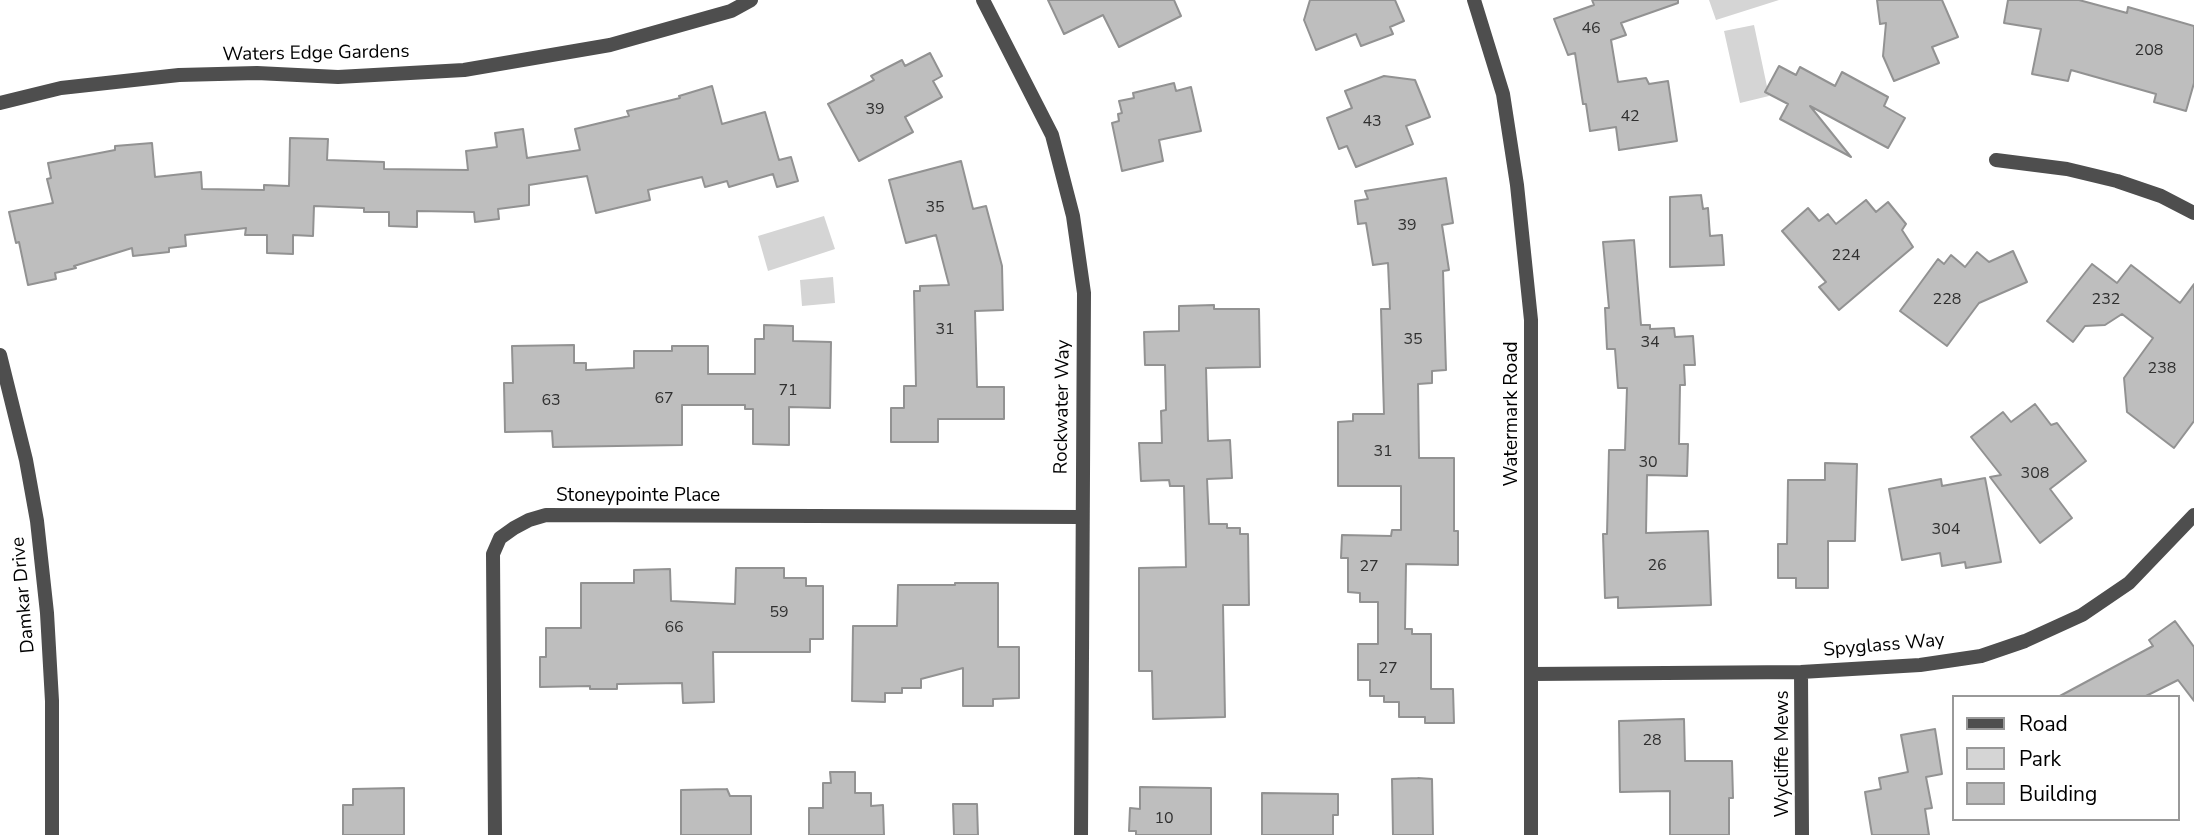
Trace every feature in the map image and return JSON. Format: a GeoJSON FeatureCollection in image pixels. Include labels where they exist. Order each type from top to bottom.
{"type":"FeatureCollection","features":[{"type":"Feature","properties":{"kind":"street","name":"Waters Edge Gardens"},"geometry":{"type":"LineString","coordinates":[[0,103],[61,88],[179,75],[338,77],[464,70],[610,45],[731,11],[751,0]]}},
{"type":"Feature","properties":{"kind":"street","name":"Rockwater Way"},"geometry":{"type":"LineString","coordinates":[[983,0],[1052,135],[1073,216],[1084,293],[1081,835]]}},
{"type":"Feature","properties":{"kind":"street","name":"Watermark Road"},"geometry":{"type":"LineString","coordinates":[[1474,0],[1503,94],[1517,185],[1531,320],[1531,835]]}},
{"type":"Feature","properties":{"kind":"street"},"geometry":{"type":"LineString","coordinates":[[1996,160],[2067,169],[2117,181],[2161,196],[2194,213]]}},
{"type":"Feature","properties":{"kind":"street","name":"Damkar Drive"},"geometry":{"type":"LineString","coordinates":[[0,355],[26,460],[37,522],[46,600],[52,701],[52,835]]}},
{"type":"Feature","properties":{"kind":"street","name":"Stoneypointe Place"},"geometry":{"type":"LineString","coordinates":[[495,835],[494,554],[500,538],[514,527],[546,515],[1081,517]]}},
{"type":"Feature","properties":{"kind":"street","name":"Spyglass Way"},"geometry":{"type":"LineString","coordinates":[[1531,674],[1801,672],[1920,665],[1981,656],[2025,641],[2082,615],[2129,583],[2194,515]]}},
{"type":"Feature","properties":{"kind":"street","name":"Wycliffe Mews"},"geometry":{"type":"LineString","coordinates":[[1801,672],[1802,835]]}},
{"type":"Feature","properties":{"kind":"green space"},"geometry":{"type":"Polygon","coordinates":[[[1709,0],[1779,0],[1716,20],[1709,0]]]}},
{"type":"Feature","properties":{"kind":"green space"},"geometry":{"type":"Polygon","coordinates":[[[1754,25],[1769,96],[1740,103],[1724,31],[1754,25]]]}},
{"type":"Feature","properties":{"kind":"green space"},"geometry":{"type":"Polygon","coordinates":[[[824,216],[835,249],[768,271],[758,236],[824,216]]]}},
{"type":"Feature","properties":{"kind":"green space"},"geometry":{"type":"Polygon","coordinates":[[[833,277],[835,303],[802,306],[800,280],[833,277]]]}},
{"type":"Feature","properties":{"kind":"building"},"geometry":{"type":"Polygon","coordinates":[[[1048,0],[1174,0],[1181,16],[1119,47],[1103,15],[1064,34],[1048,0]]]}},
{"type":"Feature","properties":{"kind":"building"},"geometry":{"type":"Polygon","coordinates":[[[1310,0],[1395,0],[1404,21],[1390,27],[1393,34],[1361,46],[1356,34],[1316,50],[1304,20],[1310,0]]]}},
{"type":"Feature","properties":{"kind":"building"},"geometry":{"type":"Polygon","coordinates":[[[1592,0],[1678,0],[1678,3],[1621,23],[1626,35],[1611,40],[1618,82],[1646,78],[1649,84],[1668,81],[1677,141],[1619,150],[1616,127],[1590,131],[1575,53],[1568,55],[1554,19],[1594,5],[1592,0]]]}},
{"type":"Feature","properties":{"kind":"building"},"geometry":{"type":"Polygon","coordinates":[[[1877,0],[1942,0],[1958,37],[1932,47],[1939,63],[1894,81],[1883,56],[1886,23],[1880,24],[1877,0]]]}},
{"type":"Feature","properties":{"kind":"building"},"geometry":{"type":"Polygon","coordinates":[[[2008,0],[2079,0],[2127,13],[2128,7],[2194,26],[2194,83],[2186,111],[2154,102],[2156,94],[2071,70],[2068,81],[2032,74],[2041,29],[2004,23],[2008,0]]]}},
{"type":"Feature","properties":{"kind":"building"},"geometry":{"type":"Polygon","coordinates":[[[930,53],[942,76],[933,81],[942,97],[905,117],[913,132],[859,161],[828,104],[874,80],[871,76],[902,60],[905,66],[930,53]]]}},
{"type":"Feature","properties":{"kind":"building"},"geometry":{"type":"Polygon","coordinates":[[[1779,66],[1796,75],[1800,67],[1835,86],[1842,72],[1888,97],[1884,106],[1905,118],[1888,148],[1810,106],[1851,157],[1780,119],[1788,104],[1765,92],[1779,66]]]}},
{"type":"Feature","properties":{"kind":"building"},"geometry":{"type":"Polygon","coordinates":[[[1384,76],[1415,80],[1430,117],[1406,126],[1413,144],[1356,167],[1347,146],[1339,149],[1327,118],[1352,108],[1345,91],[1384,76]]]}},
{"type":"Feature","properties":{"kind":"building"},"geometry":{"type":"Polygon","coordinates":[[[1174,83],[1176,91],[1191,87],[1201,131],[1159,140],[1163,161],[1122,171],[1112,123],[1119,121],[1118,114],[1122,113],[1119,101],[1134,98],[1133,93],[1174,83]]]}},
{"type":"Feature","properties":{"kind":"building"},"geometry":{"type":"Polygon","coordinates":[[[712,86],[722,124],[765,112],[779,160],[791,157],[798,181],[777,187],[773,174],[729,187],[727,181],[705,187],[702,177],[648,190],[650,200],[596,213],[587,176],[529,185],[529,205],[498,209],[499,219],[475,222],[474,212],[417,211],[417,227],[389,226],[389,212],[314,206],[313,236],[293,235],[293,254],[267,253],[267,235],[245,235],[246,228],[185,235],[186,246],[169,248],[169,252],[133,256],[132,248],[55,273],[56,279],[28,285],[19,242],[16,243],[9,212],[53,203],[47,179],[51,178],[48,163],[115,150],[115,146],[152,143],[155,177],[201,172],[202,189],[264,190],[264,185],[289,186],[290,138],[328,139],[327,160],[384,162],[384,169],[468,170],[466,151],[497,147],[495,133],[523,129],[527,158],[580,150],[575,129],[629,116],[627,111],[680,98],[679,96],[712,86]]]}},
{"type":"Feature","properties":{"kind":"building"},"geometry":{"type":"Polygon","coordinates":[[[961,161],[973,209],[986,206],[1002,266],[1003,310],[975,311],[977,387],[1004,387],[1004,419],[938,419],[938,442],[891,442],[891,408],[904,408],[904,386],[916,386],[914,291],[920,291],[920,286],[949,285],[936,235],[906,243],[889,180],[961,161]]]}},
{"type":"Feature","properties":{"kind":"building"},"geometry":{"type":"Polygon","coordinates":[[[1446,178],[1453,223],[1442,225],[1449,270],[1443,271],[1446,370],[1432,371],[1432,383],[1418,384],[1419,458],[1454,458],[1454,531],[1458,531],[1458,565],[1406,564],[1405,629],[1412,629],[1412,634],[1431,634],[1431,689],[1453,689],[1454,723],[1425,723],[1425,717],[1399,717],[1399,702],[1384,702],[1384,696],[1370,696],[1370,680],[1358,680],[1358,644],[1378,644],[1378,602],[1360,602],[1360,593],[1348,592],[1348,558],[1341,558],[1342,535],[1391,536],[1392,530],[1401,530],[1401,486],[1338,486],[1338,422],[1353,421],[1353,414],[1384,414],[1381,309],[1390,309],[1388,263],[1373,265],[1366,223],[1358,224],[1355,201],[1368,199],[1365,191],[1446,178]]]}},
{"type":"Feature","properties":{"kind":"building"},"geometry":{"type":"Polygon","coordinates":[[[1701,195],[1703,209],[1708,208],[1710,236],[1722,235],[1724,265],[1670,267],[1670,197],[1701,195]]]}},
{"type":"Feature","properties":{"kind":"building"},"geometry":{"type":"Polygon","coordinates":[[[1866,200],[1876,212],[1888,202],[1906,224],[1902,230],[1913,247],[1839,310],[1819,287],[1826,282],[1782,231],[1808,208],[1819,221],[1828,214],[1836,224],[1866,200]]]}},
{"type":"Feature","properties":{"kind":"building"},"geometry":{"type":"Polygon","coordinates":[[[1634,240],[1641,325],[1650,325],[1650,329],[1674,328],[1675,337],[1693,336],[1695,365],[1684,365],[1685,385],[1680,385],[1679,444],[1688,444],[1687,476],[1647,475],[1646,533],[1708,531],[1711,605],[1618,608],[1618,597],[1605,598],[1603,534],[1607,534],[1609,450],[1625,450],[1627,388],[1618,388],[1615,349],[1607,349],[1605,308],[1609,308],[1603,242],[1634,240]]]}},
{"type":"Feature","properties":{"kind":"building"},"geometry":{"type":"Polygon","coordinates":[[[2013,251],[2027,282],[1979,303],[1947,346],[1900,311],[1938,259],[1944,264],[1951,255],[1965,267],[1977,252],[1989,262],[2013,251]]]}},
{"type":"Feature","properties":{"kind":"building"},"geometry":{"type":"Polygon","coordinates":[[[2092,264],[2117,283],[2131,265],[2180,303],[2194,284],[2194,421],[2174,448],[2127,412],[2124,378],[2153,338],[2122,314],[2105,325],[2085,326],[2073,342],[2047,321],[2092,264]]]}},
{"type":"Feature","properties":{"kind":"building"},"geometry":{"type":"Polygon","coordinates":[[[1214,305],[1214,309],[1259,309],[1260,367],[1206,368],[1208,441],[1230,440],[1232,478],[1207,479],[1209,524],[1227,524],[1227,528],[1240,528],[1240,534],[1248,534],[1249,605],[1223,605],[1225,717],[1153,719],[1152,671],[1139,671],[1139,568],[1186,567],[1184,486],[1170,486],[1169,480],[1141,481],[1139,443],[1162,443],[1161,411],[1166,410],[1165,365],[1145,365],[1144,332],[1179,331],[1179,306],[1214,305]]]}},
{"type":"Feature","properties":{"kind":"building"},"geometry":{"type":"Polygon","coordinates":[[[764,325],[793,326],[793,341],[831,342],[830,408],[789,407],[789,445],[753,444],[753,409],[745,409],[745,405],[682,405],[682,445],[553,447],[552,431],[505,432],[504,383],[513,383],[512,346],[574,345],[574,363],[586,363],[586,370],[634,368],[634,351],[672,351],[672,346],[708,346],[708,374],[755,374],[755,339],[764,339],[764,325]]]}},
{"type":"Feature","properties":{"kind":"building"},"geometry":{"type":"Polygon","coordinates":[[[2035,404],[2051,425],[2057,423],[2086,461],[2050,489],[2072,518],[2040,543],[1990,477],[2001,475],[1971,437],[2003,412],[2011,422],[2035,404]]]}},
{"type":"Feature","properties":{"kind":"building"},"geometry":{"type":"Polygon","coordinates":[[[1825,463],[1857,464],[1855,541],[1828,541],[1828,588],[1796,588],[1796,578],[1778,578],[1778,544],[1787,544],[1788,480],[1825,480],[1825,463]]]}},
{"type":"Feature","properties":{"kind":"building"},"geometry":{"type":"Polygon","coordinates":[[[1985,478],[2001,562],[1966,568],[1965,562],[1942,566],[1940,553],[1902,560],[1889,489],[1941,479],[1942,486],[1985,478]]]}},
{"type":"Feature","properties":{"kind":"building"},"geometry":{"type":"Polygon","coordinates":[[[736,568],[784,568],[784,578],[806,578],[806,586],[823,586],[823,639],[810,639],[810,652],[713,652],[714,702],[683,703],[682,683],[617,684],[617,689],[590,689],[590,686],[540,687],[540,657],[546,657],[546,628],[581,628],[581,583],[634,583],[634,570],[670,569],[671,601],[735,604],[736,568]]]}},
{"type":"Feature","properties":{"kind":"building"},"geometry":{"type":"Polygon","coordinates":[[[998,583],[998,647],[1019,647],[1019,698],[993,699],[993,706],[963,706],[963,668],[921,679],[921,688],[902,688],[902,693],[885,693],[885,702],[852,701],[853,626],[897,626],[898,585],[998,583]]]}},
{"type":"Feature","properties":{"kind":"building"},"geometry":{"type":"Polygon","coordinates":[[[2175,621],[2194,647],[2194,701],[2178,680],[2148,695],[2062,695],[2153,646],[2149,640],[2175,621]]]}},
{"type":"Feature","properties":{"kind":"building"},"geometry":{"type":"Polygon","coordinates":[[[1684,719],[1685,761],[1732,761],[1733,798],[1729,798],[1729,835],[1670,835],[1670,791],[1620,792],[1619,721],[1684,719]]]}},
{"type":"Feature","properties":{"kind":"building"},"geometry":{"type":"Polygon","coordinates":[[[1935,729],[1942,774],[1926,777],[1932,808],[1925,809],[1929,835],[1872,835],[1865,792],[1881,789],[1879,778],[1908,772],[1901,735],[1935,729]]]}},
{"type":"Feature","properties":{"kind":"building"},"geometry":{"type":"Polygon","coordinates":[[[830,772],[855,772],[855,793],[871,793],[871,806],[883,805],[884,835],[809,835],[809,808],[823,808],[823,783],[831,783],[830,772]]]}},
{"type":"Feature","properties":{"kind":"building"},"geometry":{"type":"Polygon","coordinates":[[[1392,779],[1432,779],[1433,835],[1393,835],[1392,779]]]}},
{"type":"Feature","properties":{"kind":"building"},"geometry":{"type":"Polygon","coordinates":[[[1140,787],[1211,788],[1211,835],[1136,835],[1136,831],[1129,831],[1130,808],[1140,809],[1140,787]]]}},
{"type":"Feature","properties":{"kind":"building"},"geometry":{"type":"Polygon","coordinates":[[[404,788],[404,835],[343,835],[343,805],[353,805],[353,789],[404,788]]]}},
{"type":"Feature","properties":{"kind":"building"},"geometry":{"type":"Polygon","coordinates":[[[727,789],[730,796],[751,796],[751,835],[681,835],[681,790],[727,789]]]}},
{"type":"Feature","properties":{"kind":"building"},"geometry":{"type":"Polygon","coordinates":[[[1262,793],[1338,794],[1338,815],[1333,815],[1333,835],[1262,835],[1262,793]]]}},
{"type":"Feature","properties":{"kind":"building"},"geometry":{"type":"Polygon","coordinates":[[[953,804],[977,804],[978,835],[954,835],[953,804]]]}}]}
